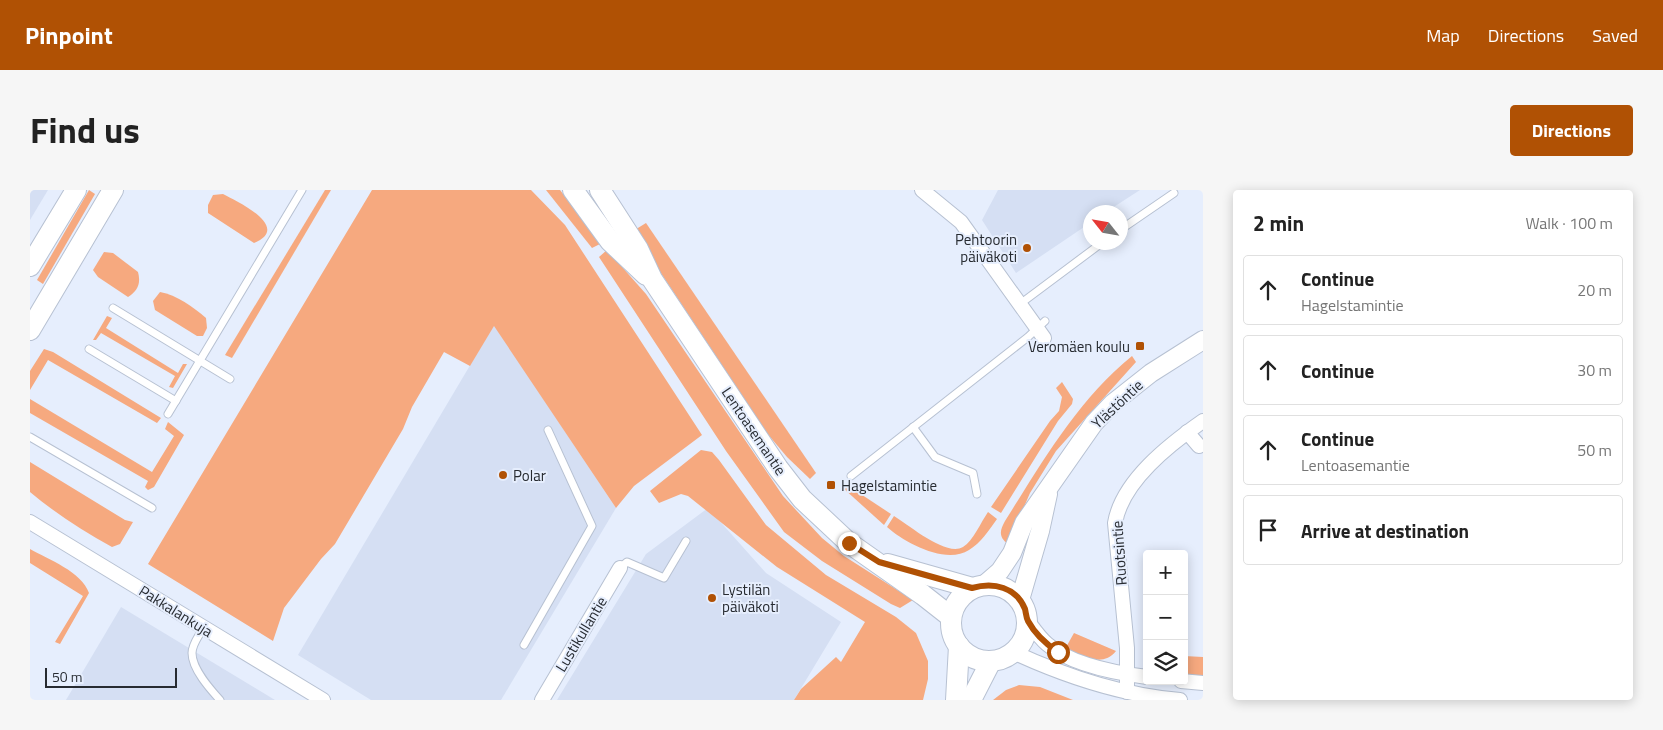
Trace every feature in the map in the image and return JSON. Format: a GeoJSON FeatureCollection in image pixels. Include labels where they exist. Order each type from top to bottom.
{"type":"FeatureCollection","features":[{"type":"Feature","properties":{"kind":"main road"},"geometry":{"type":"LineString","coordinates":[[30,266],[76,190]]}},
{"type":"Feature","properties":{"kind":"main road"},"geometry":{"type":"LineString","coordinates":[[30,330],[113,190]]}},
{"type":"Feature","properties":{"kind":"main road","name":"Lentoasemantie"},"geometry":{"type":"LineString","coordinates":[[602,191],[638,249],[652,279],[778,468],[802,499],[849,543],[879,562],[951,617]]}},
{"type":"Feature","properties":{"kind":"main road","name":"Lentoasemantie"},"geometry":{"type":"LineString","coordinates":[[579,197],[610,241],[652,279]]}},
{"type":"Feature","properties":{"kind":"main road","name":"Lentoasemantie"},"geometry":{"type":"LineString","coordinates":[[879,562],[979,586]]}},
{"type":"Feature","properties":{"kind":"main road"},"geometry":{"type":"LineString","coordinates":[[979,586],[1001,586],[1020,600],[1027,620],[1025,635],[1013,652],[1002,659],[978,659],[967,654],[959,646],[952,629],[951,617],[961,596],[979,586]]}},
{"type":"Feature","properties":{"kind":"main road"},"geometry":{"type":"LineString","coordinates":[[956,700],[959,646]]}},
{"type":"Feature","properties":{"kind":"main road"},"geometry":{"type":"LineString","coordinates":[[971,700],[991,660]]}},
{"type":"Feature","properties":{"kind":"street"},"geometry":{"type":"LineString","coordinates":[[922,190],[961,222],[1020,304],[1042,329]]}},
{"type":"Feature","properties":{"kind":"street"},"geometry":{"type":"LineString","coordinates":[[579,197],[602,191]]}},
{"type":"Feature","properties":{"kind":"street","name":"Ylästöntie"},"geometry":{"type":"LineString","coordinates":[[979,586],[1000,571],[1008,559],[1024,523],[1094,423],[1113,403],[1151,373],[1203,340]]}},
{"type":"Feature","properties":{"kind":"street","name":"Ruotsintie"},"geometry":{"type":"LineString","coordinates":[[1127,692],[1127,648],[1114,523],[1117,511],[1129,490],[1158,455],[1203,421]]}},
{"type":"Feature","properties":{"kind":"street"},"geometry":{"type":"LineString","coordinates":[[1187,432],[1201,450]]}},
{"type":"Feature","properties":{"kind":"street","name":"Ylästöntie"},"geometry":{"type":"LineString","coordinates":[[1020,600],[1050,488]]}},
{"type":"Feature","properties":{"kind":"street","name":"Pakkalankuja"},"geometry":{"type":"LineString","coordinates":[[30,522],[323,700]]}},
{"type":"Feature","properties":{"kind":"street","name":"Lustikullantie"},"geometry":{"type":"LineString","coordinates":[[542,700],[620,568]]}},
{"type":"Feature","properties":{"kind":"street"},"geometry":{"type":"LineString","coordinates":[[1027,620],[1040,637],[1058,652],[1099,668],[1143,677]]}},
{"type":"Feature","properties":{"kind":"street"},"geometry":{"type":"LineString","coordinates":[[1013,652],[1066,676],[1127,692],[1180,700]]}},
{"type":"Feature","properties":{"kind":"street"},"geometry":{"type":"LineString","coordinates":[[1188,682],[1203,683]]}},
{"type":"Feature","properties":{"kind":"lane"},"geometry":{"type":"LineString","coordinates":[[168,414],[302,190]]}},
{"type":"Feature","properties":{"kind":"lane"},"geometry":{"type":"LineString","coordinates":[[1128,225],[1174,193]]}},
{"type":"Feature","properties":{"kind":"lane"},"geometry":{"type":"LineString","coordinates":[[1020,304],[1092,250]]}},
{"type":"Feature","properties":{"kind":"lane"},"geometry":{"type":"LineString","coordinates":[[113,308],[230,379]]}},
{"type":"Feature","properties":{"kind":"lane"},"geometry":{"type":"LineString","coordinates":[[851,476],[1042,329]]}},
{"type":"Feature","properties":{"kind":"lane"},"geometry":{"type":"LineString","coordinates":[[89,349],[176,401]]}},
{"type":"Feature","properties":{"kind":"lane"},"geometry":{"type":"LineString","coordinates":[[913,427],[935,457],[973,473],[977,494]]}},
{"type":"Feature","properties":{"kind":"lane"},"geometry":{"type":"LineString","coordinates":[[524,645],[592,526],[548,430]]}},
{"type":"Feature","properties":{"kind":"lane"},"geometry":{"type":"LineString","coordinates":[[30,436],[152,508]]}},
{"type":"Feature","properties":{"kind":"lane"},"geometry":{"type":"LineString","coordinates":[[620,568],[627,562],[664,578],[686,541]]}},
{"type":"Feature","properties":{"kind":"lane"},"geometry":{"type":"LineString","coordinates":[[203,628],[193,646],[192,654],[206,683],[220,700]]}},
{"type":"Feature","properties":{"kind":"shaded area"},"geometry":{"type":"Polygon","coordinates":[[[30,190],[48,190],[30,220],[30,190]]]}},
{"type":"Feature","properties":{"kind":"shaded area"},"geometry":{"type":"Polygon","coordinates":[[[89,190],[95,194],[43,284],[37,280],[89,190]]]}},
{"type":"Feature","properties":{"kind":"shaded area"},"geometry":{"type":"Polygon","coordinates":[[[325,190],[331,190],[232,358],[225,355],[325,190]]]}},
{"type":"Feature","properties":{"kind":"shaded area"},"geometry":{"type":"Polygon","coordinates":[[[372,190],[531,190],[565,225],[702,435],[634,486],[616,508],[494,326],[470,366],[444,352],[412,407],[403,429],[335,544],[321,559],[284,608],[273,641],[148,564],[372,190]]]}},
{"type":"Feature","properties":{"kind":"shaded area"},"geometry":{"type":"Polygon","coordinates":[[[546,190],[560,190],[602,243],[592,248],[546,190]]]}},
{"type":"Feature","properties":{"kind":"shaded area","name":"Pehtoorin päiväkoti"},"geometry":{"type":"Polygon","coordinates":[[[998,190],[1140,190],[1117,205],[1083,205],[1083,228],[1016,273],[982,220],[998,190]]]}},
{"type":"Feature","properties":{"kind":"shaded area"},"geometry":{"type":"Polygon","coordinates":[[[223,194],[249,209],[265,223],[267,230],[264,237],[254,243],[208,213],[208,205],[213,195],[223,194]]]}},
{"type":"Feature","properties":{"kind":"shaded area"},"geometry":{"type":"Polygon","coordinates":[[[646,223],[816,473],[810,479],[787,457],[766,432],[633,231],[646,223]]]}},
{"type":"Feature","properties":{"kind":"shaded area"},"geometry":{"type":"Polygon","coordinates":[[[607,250],[646,294],[783,496],[822,538],[844,556],[913,600],[900,608],[891,604],[822,561],[784,532],[726,451],[599,257],[607,250]]]}},
{"type":"Feature","properties":{"kind":"shaded area"},"geometry":{"type":"Polygon","coordinates":[[[104,252],[113,253],[138,272],[138,286],[128,297],[98,277],[93,270],[104,252]]]}},
{"type":"Feature","properties":{"kind":"shaded area"},"geometry":{"type":"Polygon","coordinates":[[[160,292],[179,299],[206,318],[207,328],[203,336],[197,336],[155,310],[153,301],[160,292]]]}},
{"type":"Feature","properties":{"kind":"shaded area"},"geometry":{"type":"Polygon","coordinates":[[[107,316],[112,318],[106,328],[178,373],[183,364],[187,364],[173,388],[169,387],[175,376],[101,333],[96,340],[93,340],[107,316]]]}},
{"type":"Feature","properties":{"kind":"shaded area"},"geometry":{"type":"Polygon","coordinates":[[[494,325],[616,508],[501,700],[371,700],[298,655],[494,325]]]}},
{"type":"Feature","properties":{"kind":"shaded area"},"geometry":{"type":"Polygon","coordinates":[[[44,349],[53,352],[161,418],[157,423],[48,360],[30,390],[30,371],[44,349]]]}},
{"type":"Feature","properties":{"kind":"shaded area"},"geometry":{"type":"Polygon","coordinates":[[[1132,356],[1136,362],[1056,451],[1030,493],[1008,544],[1001,536],[1003,524],[1047,454],[1094,392],[1132,356]]]}},
{"type":"Feature","properties":{"kind":"shaded area"},"geometry":{"type":"Polygon","coordinates":[[[1062,382],[1073,399],[1072,404],[1058,421],[1001,513],[991,507],[1050,421],[1059,411],[1062,397],[1056,388],[1062,382]]]}},
{"type":"Feature","properties":{"kind":"shaded area"},"geometry":{"type":"Polygon","coordinates":[[[30,399],[152,472],[174,436],[165,429],[168,422],[184,435],[154,487],[148,490],[145,487],[148,481],[30,413],[30,399]]]}},
{"type":"Feature","properties":{"kind":"shaded area"},"geometry":{"type":"Polygon","coordinates":[[[701,450],[712,452],[719,460],[766,525],[826,575],[896,617],[916,633],[928,661],[928,679],[923,700],[794,700],[801,689],[836,657],[841,662],[865,622],[777,567],[688,496],[681,494],[659,503],[650,491],[701,450]]]}},
{"type":"Feature","properties":{"kind":"shaded area"},"geometry":{"type":"Polygon","coordinates":[[[30,462],[125,520],[133,522],[120,544],[112,547],[101,541],[59,514],[30,492],[30,462]]]}},
{"type":"Feature","properties":{"kind":"shaded area"},"geometry":{"type":"Polygon","coordinates":[[[847,485],[891,514],[884,525],[843,488],[847,485]]]}},
{"type":"Feature","properties":{"kind":"shaded area","name":"Lystilän päiväkoti"},"geometry":{"type":"Polygon","coordinates":[[[708,508],[766,573],[841,622],[794,700],[557,700],[646,554],[708,508]]]}},
{"type":"Feature","properties":{"kind":"shaded area"},"geometry":{"type":"Polygon","coordinates":[[[988,512],[997,519],[977,544],[960,554],[938,554],[926,550],[904,539],[887,527],[894,516],[928,539],[947,548],[956,549],[967,544],[988,512]]]}},
{"type":"Feature","properties":{"kind":"shaded area"},"geometry":{"type":"Polygon","coordinates":[[[30,549],[72,572],[85,585],[89,593],[60,644],[55,642],[83,596],[30,563],[30,549]]]}},
{"type":"Feature","properties":{"kind":"shaded area"},"geometry":{"type":"Polygon","coordinates":[[[121,607],[275,700],[66,700],[121,607]]]}},
{"type":"Feature","properties":{"kind":"shaded area"},"geometry":{"type":"Polygon","coordinates":[[[1074,633],[1116,651],[1111,656],[1099,660],[1065,649],[1074,633]]]}},
{"type":"Feature","properties":{"kind":"shaded area"},"geometry":{"type":"Polygon","coordinates":[[[1188,656],[1203,657],[1203,677],[1188,676],[1188,656]]]}},
{"type":"Feature","properties":{"kind":"shaded area"},"geometry":{"type":"Polygon","coordinates":[[[1019,685],[1040,687],[1073,700],[993,700],[1006,690],[1019,685]]]}},
{"type":"Feature","properties":{"kind":"place","name":"Pehtoorin päiväkoti"},"geometry":{"type":"Point","coordinates":[1027,248]}},
{"type":"Feature","properties":{"kind":"place","name":"Veromäen koulu"},"geometry":{"type":"Point","coordinates":[1140,346]}},
{"type":"Feature","properties":{"kind":"place","name":"Polar"},"geometry":{"type":"Point","coordinates":[503,475]}},
{"type":"Feature","properties":{"kind":"place","name":"Hagelstamintie"},"geometry":{"type":"Point","coordinates":[831,485]}},
{"type":"Feature","properties":{"kind":"place","name":"Lystilän päiväkoti"},"geometry":{"type":"Point","coordinates":[712,598]}},
{"type":"Feature","properties":{"kind":"route"},"geometry":{"type":"LineString","coordinates":[[849,543],[879,562],[972,588],[985,584],[1001,586],[1020,600],[1027,620],[1040,637],[1058,652]]}}]}
